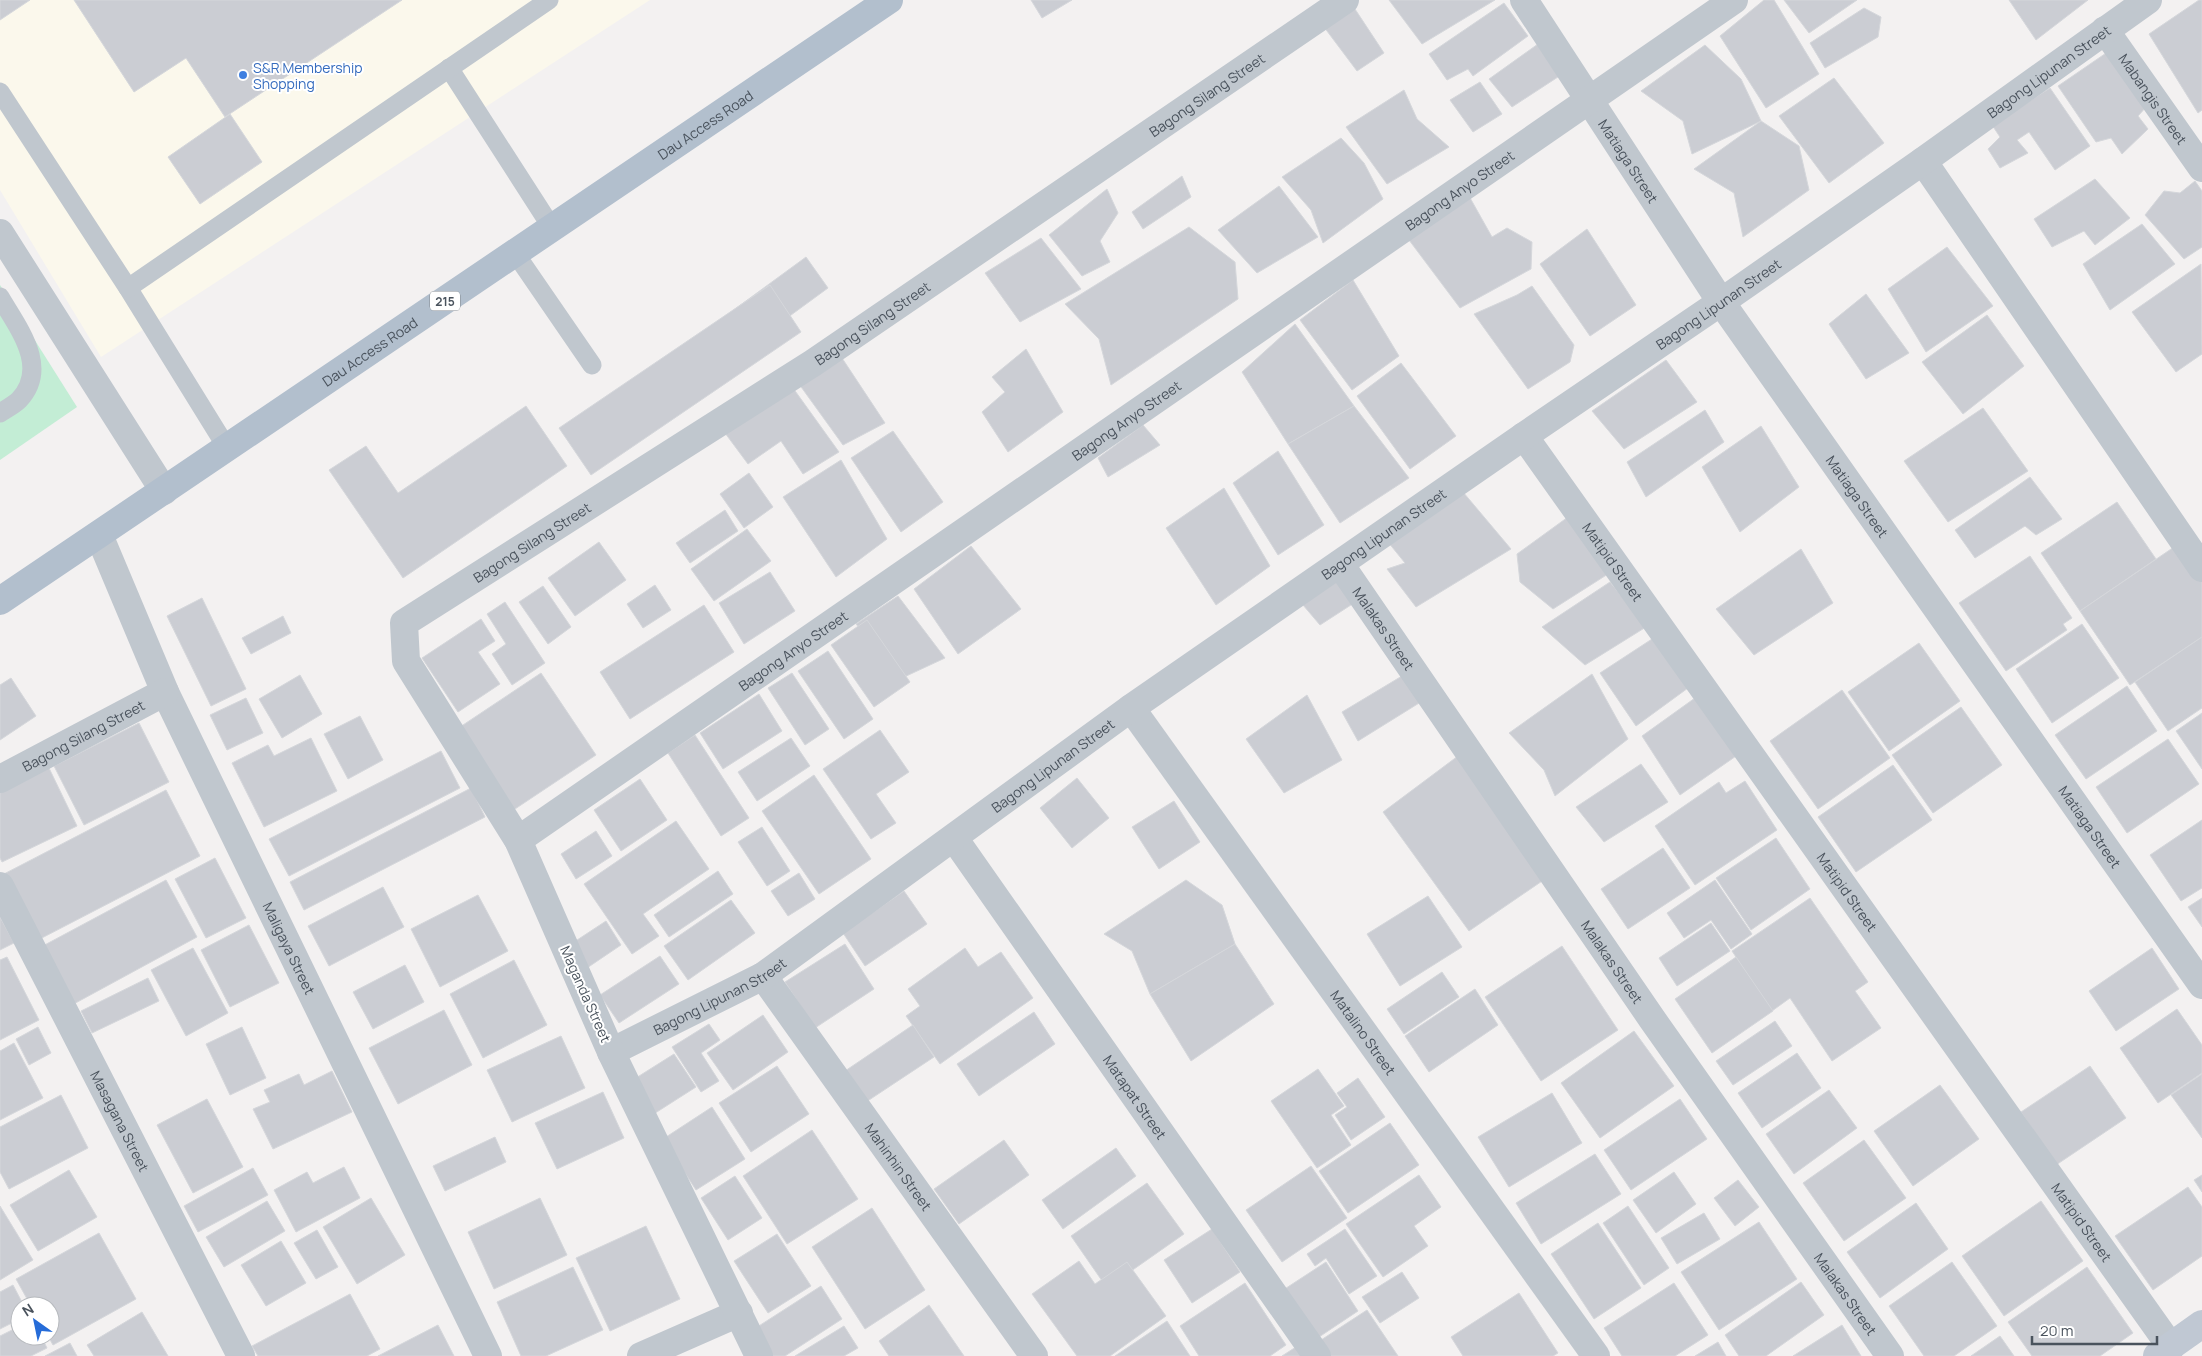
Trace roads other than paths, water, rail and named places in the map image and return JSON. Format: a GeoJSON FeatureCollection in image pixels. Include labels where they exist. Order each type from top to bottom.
{"type":"FeatureCollection","features":[{"type":"Feature","properties":{"kind":"main road","name":"Dau Access Road"},"geometry":{"type":"LineString","coordinates":[[0,601],[889,0]]}},
{"type":"Feature","properties":{"kind":"street","name":"Bagong Silang Street"},"geometry":{"type":"LineString","coordinates":[[404,640],[404,623],[813,363],[1345,0]]}},
{"type":"Feature","properties":{"kind":"street","name":"Matiaga Street"},"geometry":{"type":"LineString","coordinates":[[1524,0],[1721,302],[2202,985]]}},
{"type":"Feature","properties":{"kind":"street","name":"Bagong Anyo Street"},"geometry":{"type":"LineString","coordinates":[[518,840],[1734,0]]}},
{"type":"Feature","properties":{"kind":"street","name":"Bagong Lipunan Street"},"geometry":{"type":"LineString","coordinates":[[611,1052],[764,976],[1131,708],[1721,302],[1923,161],[2148,0]]}},
{"type":"Feature","properties":{"kind":"street","name":"Mabangis Street"},"geometry":{"type":"LineString","coordinates":[[2105,30],[2202,168]]}},
{"type":"Feature","properties":{"kind":"street"},"geometry":{"type":"LineString","coordinates":[[1923,161],[2202,568]]}},
{"type":"Feature","properties":{"kind":"street"},"geometry":{"type":"LineString","coordinates":[[0,233],[164,491]]}},
{"type":"Feature","properties":{"kind":"street","name":"Matipid Street"},"geometry":{"type":"LineString","coordinates":[[1524,436],[2164,1351]]}},
{"type":"Feature","properties":{"kind":"street","name":"Maligaya Street"},"geometry":{"type":"LineString","coordinates":[[99,535],[165,692],[488,1356]]}},
{"type":"Feature","properties":{"kind":"street","name":"Malakas Street"},"geometry":{"type":"LineString","coordinates":[[1340,564],[1652,1019],[1890,1356]]}},
{"type":"Feature","properties":{"kind":"street","name":"Maganda Street"},"geometry":{"type":"LineString","coordinates":[[404,640],[406,661],[518,840],[611,1052],[759,1356]]}},
{"type":"Feature","properties":{"kind":"street","name":"Bagong Silang Street"},"geometry":{"type":"LineString","coordinates":[[0,779],[165,692]]}},
{"type":"Feature","properties":{"kind":"street","name":"Matalino Street"},"geometry":{"type":"LineString","coordinates":[[1131,708],[1596,1356]]}},
{"type":"Feature","properties":{"kind":"street","name":"Matapat Street"},"geometry":{"type":"LineString","coordinates":[[954,838],[1317,1356]]}},
{"type":"Feature","properties":{"kind":"street","name":"Masagana Street"},"geometry":{"type":"LineString","coordinates":[[0,886],[242,1356]]}},
{"type":"Feature","properties":{"kind":"street","name":"Mahinhin Street"},"geometry":{"type":"LineString","coordinates":[[764,976],[1034,1356]]}},
{"type":"Feature","properties":{"kind":"street"},"geometry":{"type":"LineString","coordinates":[[641,1356],[739,1313]]}},
{"type":"Feature","properties":{"kind":"street"},"geometry":{"type":"LineString","coordinates":[[2164,1351],[2202,1324]]}},
{"type":"Feature","properties":{"kind":"lane"},"geometry":{"type":"LineString","coordinates":[[128,288],[549,0]]}},
{"type":"Feature","properties":{"kind":"lane"},"geometry":{"type":"LineString","coordinates":[[449,68],[552,228]]}},
{"type":"Feature","properties":{"kind":"lane"},"geometry":{"type":"LineString","coordinates":[[0,92],[128,288],[227,448]]}},
{"type":"Feature","properties":{"kind":"lane"},"geometry":{"type":"LineString","coordinates":[[515,253],[592,365]]}},
{"type":"Feature","properties":{"kind":"lane"},"geometry":{"type":"LineString","coordinates":[[0,297],[28,344],[33,367],[30,385],[18,401],[0,413]]}},
{"type":"Feature","properties":{"kind":"place","name":"S&R Membership Shopping"},"geometry":{"type":"Point","coordinates":[243,75]}}]}
